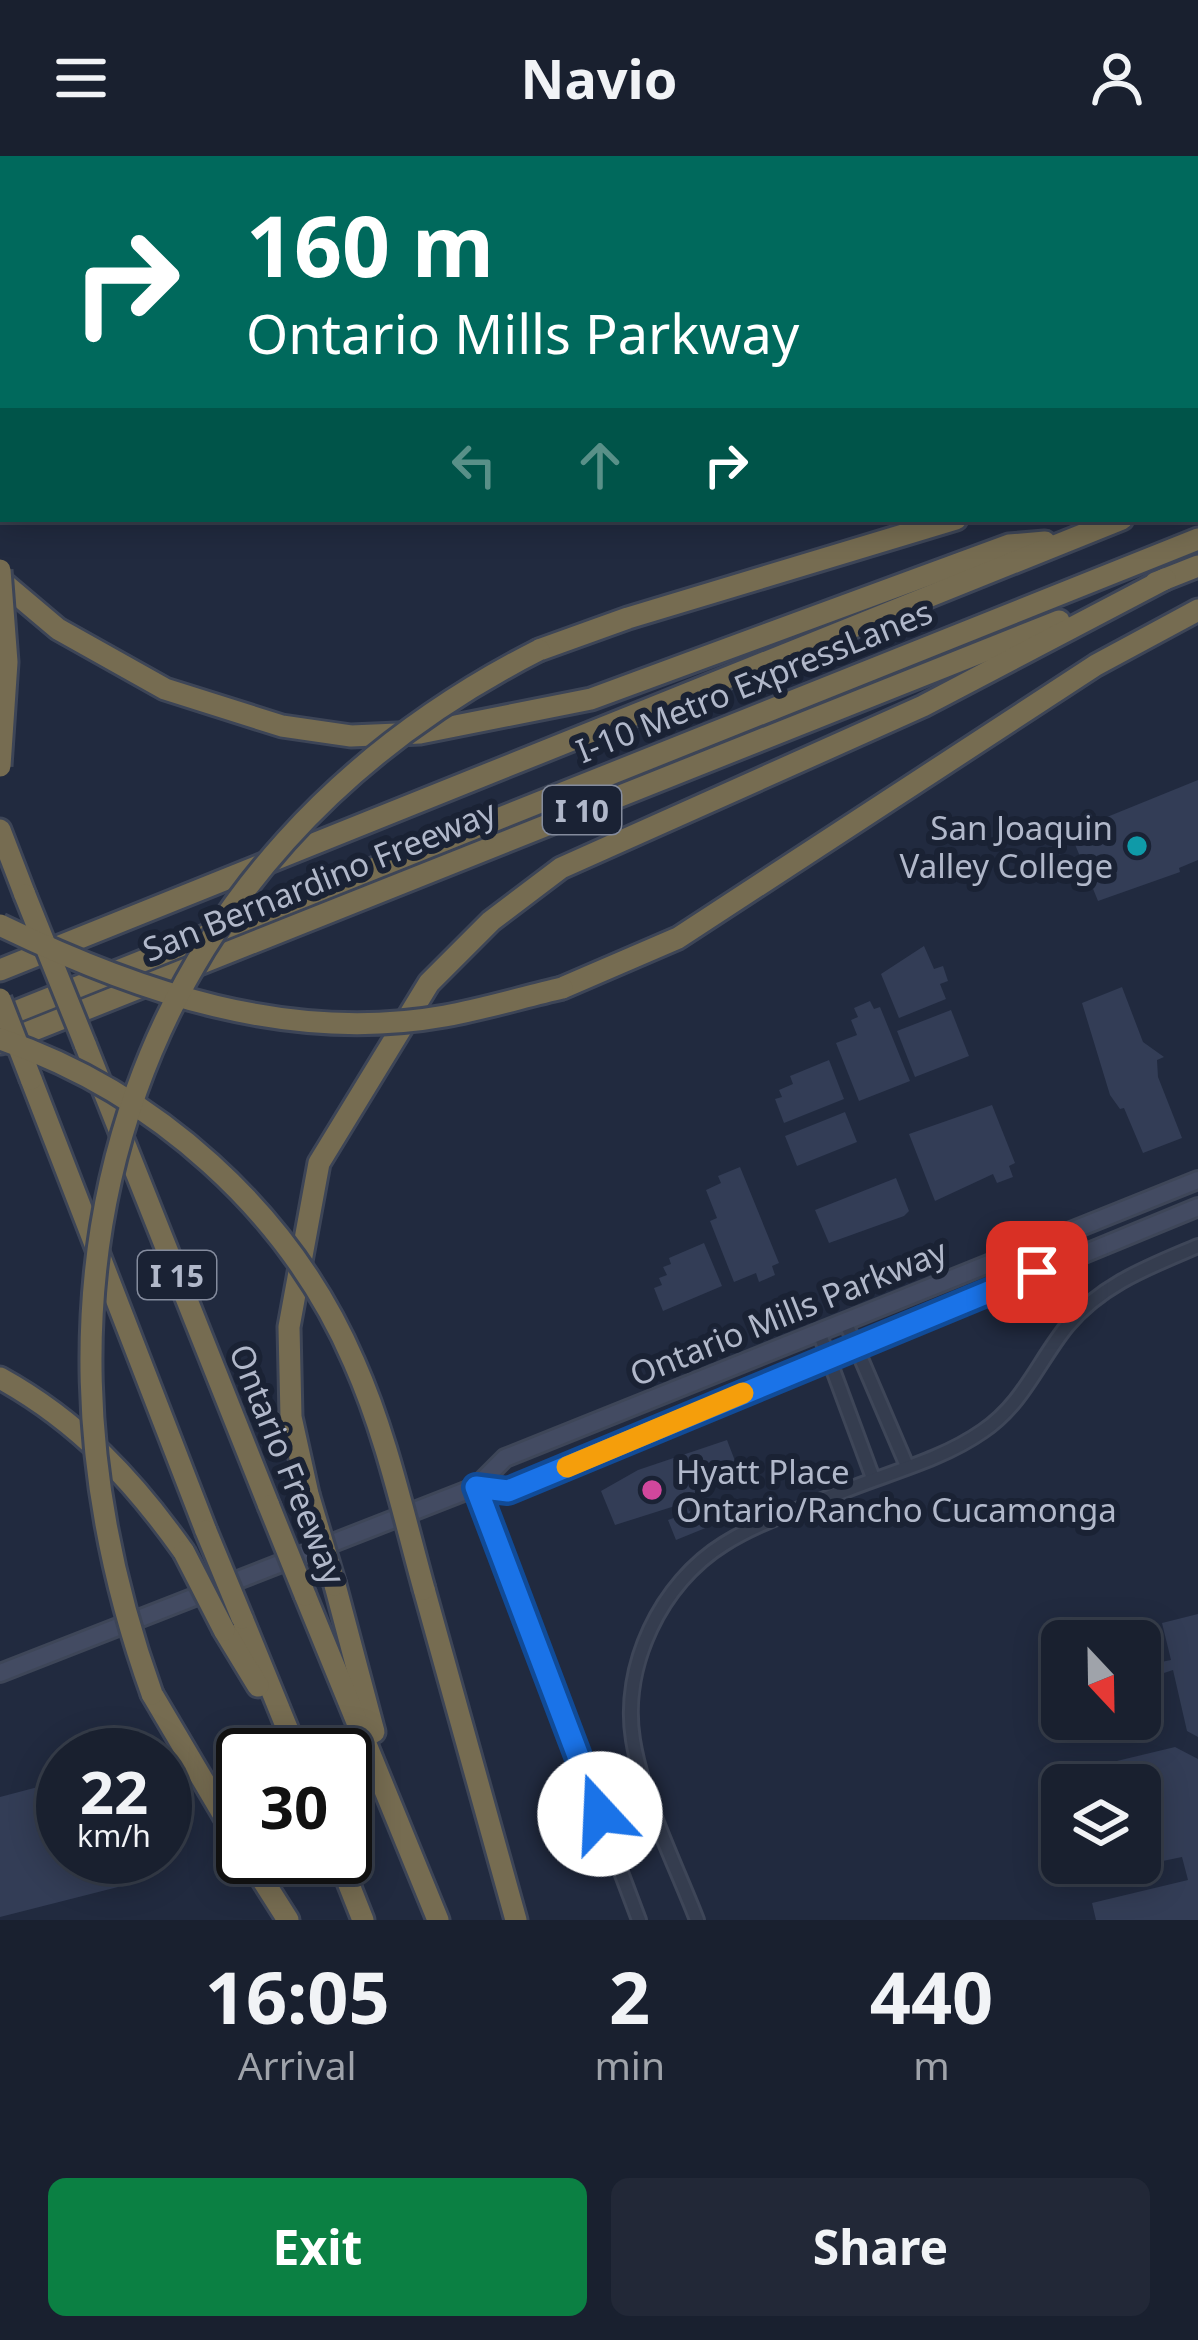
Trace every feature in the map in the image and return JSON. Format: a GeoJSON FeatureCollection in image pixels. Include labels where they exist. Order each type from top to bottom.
{"type":"FeatureCollection","features":[{"type":"Feature","properties":{"kind":"highway"},"geometry":{"type":"LineString","coordinates":[[216,1802],[152,1694],[127,1633],[97,1530],[78,1381],[80,1317],[94,1210],[138,1064],[198,949],[236,894],[303,816],[414,722],[539,650],[628,618],[946,522]]}},
{"type":"Feature","properties":{"kind":"highway","name":"San Bernardino Freeway"},"geometry":{"type":"LineString","coordinates":[[0,970],[1114,522]]}},
{"type":"Feature","properties":{"kind":"highway","name":"I-10 Metro ExpressLanes"},"geometry":{"type":"LineString","coordinates":[[0,1018],[1198,539]]}},
{"type":"Feature","properties":{"kind":"highway"},"geometry":{"type":"LineString","coordinates":[[0,580],[58,629],[165,689],[282,726],[351,736],[484,723],[590,699],[1009,545],[1069,540]]}},
{"type":"Feature","properties":{"kind":"highway","name":"San Bernardino Freeway"},"geometry":{"type":"LineString","coordinates":[[0,1041],[1198,566]]}},
{"type":"Feature","properties":{"kind":"highway"},"geometry":{"type":"LineString","coordinates":[[0,569],[7,662],[0,766]]}},
{"type":"Feature","properties":{"kind":"highway"},"geometry":{"type":"LineString","coordinates":[[396,1814],[291,1417],[289,1327],[319,1163],[429,983],[491,921],[561,868],[923,706],[1165,579]]}},
{"type":"Feature","properties":{"kind":"highway"},"geometry":{"type":"LineString","coordinates":[[0,925],[131,986],[211,1007],[334,1023],[442,1017],[562,988],[678,938],[1096,665],[1198,610]]}},
{"type":"Feature","properties":{"kind":"highway","name":"Ontario Freeway"},"geometry":{"type":"LineString","coordinates":[[0,830],[438,1920]]}},
{"type":"Feature","properties":{"kind":"highway","name":"I 15"},"geometry":{"type":"LineString","coordinates":[[0,999],[206,1532],[233,1624],[285,1728]]}},
{"type":"Feature","properties":{"kind":"highway"},"geometry":{"type":"LineString","coordinates":[[0,1041],[90,1078],[148,1113],[202,1156],[288,1248],[354,1361],[424,1588],[516,1920]]}},
{"type":"Feature","properties":{"kind":"highway"},"geometry":{"type":"LineString","coordinates":[[0,1378],[103,1451],[136,1486],[233,1624]]}},
{"type":"Feature","properties":{"kind":"highway"},"geometry":{"type":"LineString","coordinates":[[265,1884],[288,1920]]}},
{"type":"Feature","properties":{"kind":"highway"},"geometry":{"type":"LineString","coordinates":[[349,1884],[363,1920]]}},
{"type":"Feature","properties":{"kind":"main road","name":"Ontario Mills Parkway"},"geometry":{"type":"LineString","coordinates":[[0,1673],[476,1487],[505,1458],[1198,1180]]}},
{"type":"Feature","properties":{"kind":"main road","name":"Ontario Mills Parkway"},"geometry":{"type":"LineString","coordinates":[[476,1487],[508,1491],[1198,1207]]}},
{"type":"Feature","properties":{"kind":"street"},"geometry":{"type":"LineString","coordinates":[[697,1920],[633,1742],[636,1678],[648,1635],[673,1591],[724,1544],[973,1437],[1011,1408],[1068,1325],[1098,1295],[1132,1273],[1198,1246]]}},
{"type":"Feature","properties":{"kind":"street"},"geometry":{"type":"LineString","coordinates":[[845,1321],[907,1466]]}},
{"type":"Feature","properties":{"kind":"street"},"geometry":{"type":"LineString","coordinates":[[819,1332],[873,1478]]}},
{"type":"Feature","properties":{"kind":"street"},"geometry":{"type":"LineString","coordinates":[[476,1487],[640,1920]]}},
{"type":"Feature","properties":{"kind":"building","name":"San Joaquin Valley College"},"geometry":{"type":"Polygon","coordinates":[[[1198,780],[1198,860],[1179,868],[1180,872],[1098,901],[1070,832],[1198,780]]]}},
{"type":"Feature","properties":{"kind":"building"},"geometry":{"type":"Polygon","coordinates":[[[924,946],[934,969],[943,966],[948,981],[940,984],[946,999],[899,1018],[881,974],[924,946]]]}},
{"type":"Feature","properties":{"kind":"building"},"geometry":{"type":"Polygon","coordinates":[[[1122,987],[1143,1042],[1164,1057],[1157,1060],[1158,1077],[1182,1138],[1143,1153],[1124,1108],[1110,1095],[1082,1003],[1122,987]]]}},
{"type":"Feature","properties":{"kind":"building"},"geometry":{"type":"Polygon","coordinates":[[[870,1001],[874,1009],[880,1007],[910,1081],[859,1101],[836,1043],[857,1035],[851,1020],[858,1017],[854,1008],[870,1001]]]}},
{"type":"Feature","properties":{"kind":"building"},"geometry":{"type":"Polygon","coordinates":[[[951,1010],[969,1056],[915,1077],[897,1031],[951,1010]]]}},
{"type":"Feature","properties":{"kind":"building"},"geometry":{"type":"Polygon","coordinates":[[[829,1060],[844,1099],[784,1123],[775,1099],[782,1097],[779,1090],[793,1084],[790,1076],[829,1060]]]}},
{"type":"Feature","properties":{"kind":"building"},"geometry":{"type":"Polygon","coordinates":[[[992,1105],[1015,1163],[1009,1166],[1013,1177],[997,1183],[993,1174],[935,1201],[909,1134],[992,1105]]]}},
{"type":"Feature","properties":{"kind":"building"},"geometry":{"type":"Polygon","coordinates":[[[845,1112],[857,1142],[797,1166],[785,1136],[845,1112]]]}},
{"type":"Feature","properties":{"kind":"building"},"geometry":{"type":"Polygon","coordinates":[[[740,1167],[779,1263],[772,1266],[775,1275],[759,1282],[756,1273],[734,1282],[710,1221],[717,1218],[706,1190],[721,1183],[718,1176],[740,1167]]]}},
{"type":"Feature","properties":{"kind":"building"},"geometry":{"type":"Polygon","coordinates":[[[896,1178],[909,1211],[904,1216],[829,1243],[815,1210],[896,1178]]]}},
{"type":"Feature","properties":{"kind":"building"},"geometry":{"type":"Polygon","coordinates":[[[704,1243],[722,1286],[663,1311],[654,1288],[667,1275],[663,1267],[671,1264],[669,1258],[704,1243]]]}},
{"type":"Feature","properties":{"kind":"building","name":"Hyatt Place Ontario/Rancho Cucamonga"},"geometry":{"type":"Polygon","coordinates":[[[727,1440],[740,1474],[685,1501],[689,1511],[700,1507],[708,1527],[676,1540],[668,1520],[679,1516],[675,1506],[615,1525],[601,1491],[638,1470],[727,1440]]]}},
{"type":"Feature","properties":{"kind":"building"},"geometry":{"type":"Polygon","coordinates":[[[1198,1614],[1198,1737],[1187,1731],[1173,1670],[1164,1673],[1161,1662],[1171,1660],[1162,1623],[1198,1614]]]}},
{"type":"Feature","properties":{"kind":"building"},"geometry":{"type":"Polygon","coordinates":[[[1175,1747],[1198,1759],[1198,1920],[1096,1920],[1092,1903],[1188,1880],[1182,1857],[1161,1861],[1161,1764],[1104,1764],[1175,1747]]]}},
{"type":"Feature","properties":{"kind":"building"},"geometry":{"type":"Polygon","coordinates":[[[36,1787],[36,1884],[118,1887],[0,1917],[0,1797],[36,1787]]]}},
{"type":"Feature","properties":{"kind":"slow traffic"},"geometry":{"type":"LineString","coordinates":[[567,1467],[743,1393]]}},
{"type":"Feature","properties":{"kind":"place","name":"San Joaquin Valley College"},"geometry":{"type":"Point","coordinates":[1137,846]}},
{"type":"Feature","properties":{"kind":"place","name":"Hyatt Place Ontario/Rancho Cucamonga"},"geometry":{"type":"Point","coordinates":[652,1490]}},
{"type":"Feature","properties":{"kind":"route"},"geometry":{"type":"LineString","coordinates":[[600,1814],[476,1487],[508,1491],[1037,1272]]}}]}
